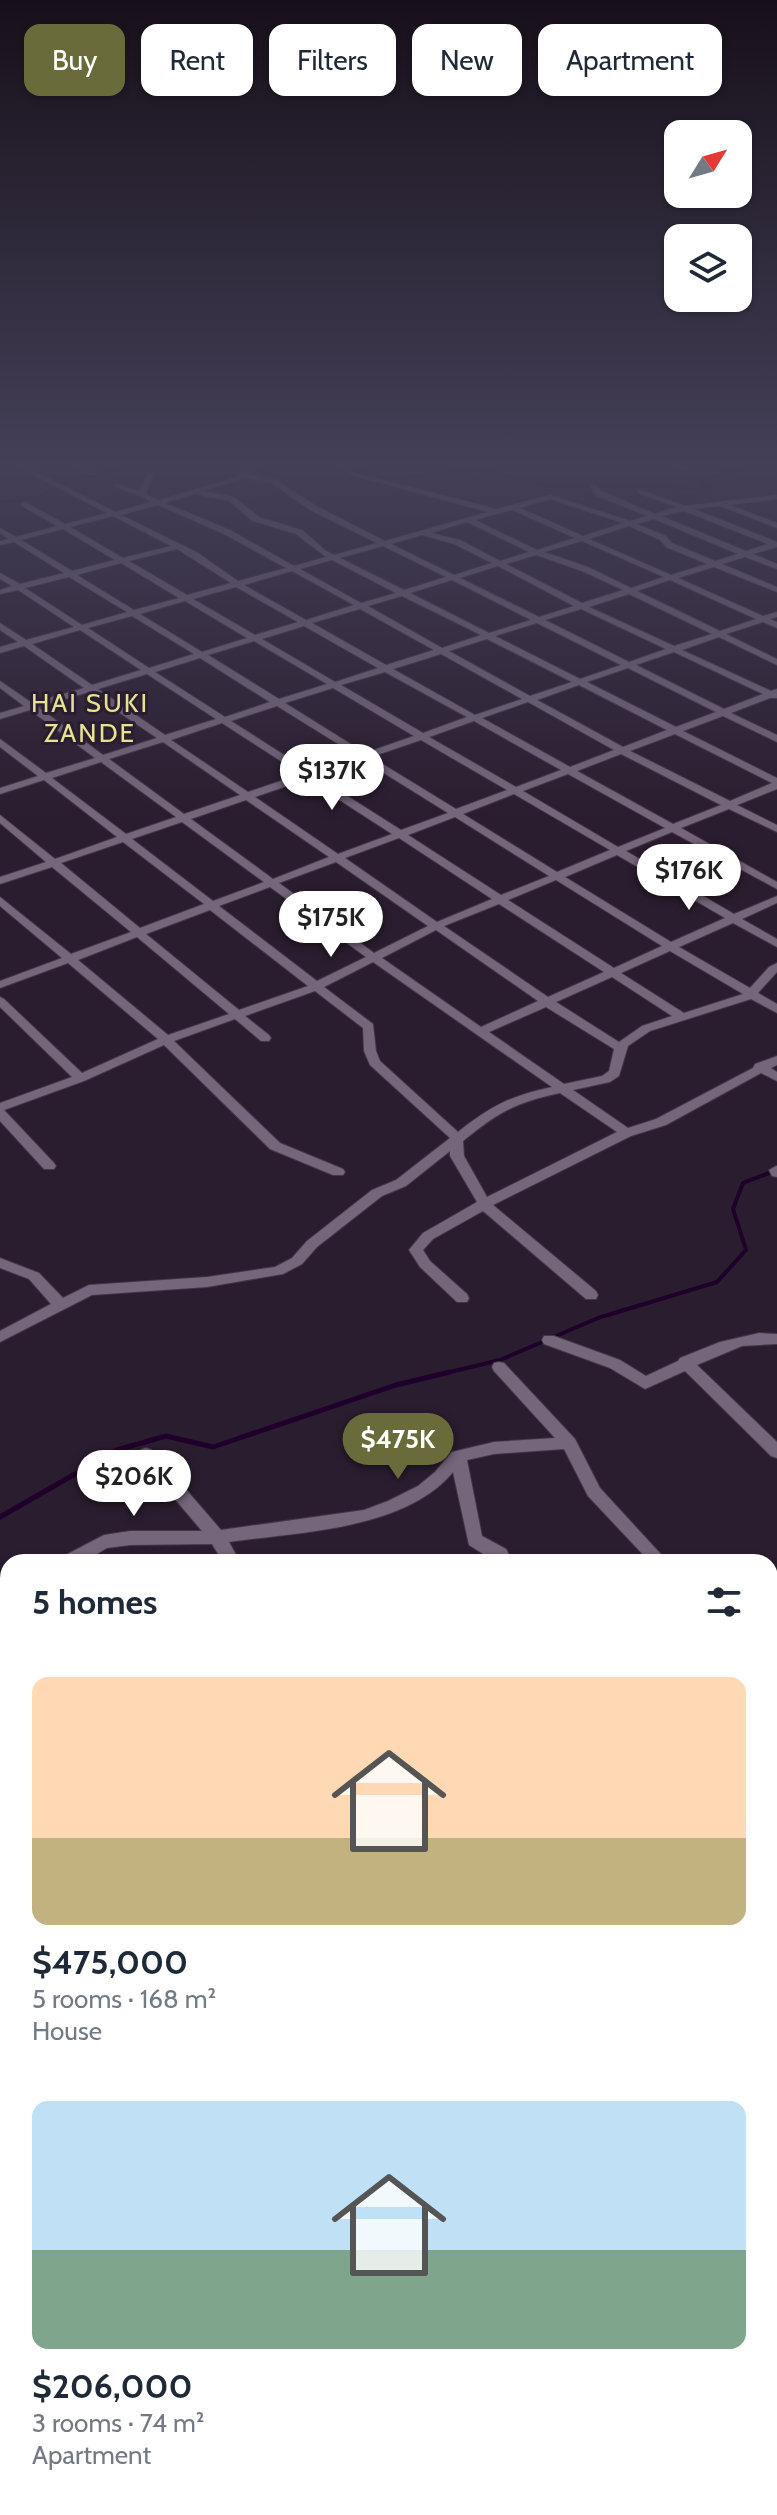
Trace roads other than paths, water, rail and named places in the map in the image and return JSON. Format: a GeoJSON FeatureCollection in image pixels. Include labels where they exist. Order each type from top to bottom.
{"type":"FeatureCollection","features":[{"type":"Feature","properties":{"kind":"street"},"geometry":{"type":"LineString","coordinates":[[8,580],[683,1018]]}},
{"type":"Feature","properties":{"kind":"street"},"geometry":{"type":"LineString","coordinates":[[0,592],[45,580]]}},
{"type":"Feature","properties":{"kind":"street"},"geometry":{"type":"LineString","coordinates":[[80,580],[669,946],[777,1009]]}},
{"type":"Feature","properties":{"kind":"street"},"geometry":{"type":"LineString","coordinates":[[155,580],[777,944]]}},
{"type":"Feature","properties":{"kind":"street"},"geometry":{"type":"LineString","coordinates":[[232,580],[777,886]]}},
{"type":"Feature","properties":{"kind":"street"},"geometry":{"type":"LineString","coordinates":[[0,650],[249,580]]}},
{"type":"Feature","properties":{"kind":"street"},"geometry":{"type":"LineString","coordinates":[[313,580],[623,751],[777,829]]}},
{"type":"Feature","properties":{"kind":"street"},"geometry":{"type":"LineString","coordinates":[[383,580],[777,784]]}},
{"type":"Feature","properties":{"kind":"street"},"geometry":{"type":"LineString","coordinates":[[0,716],[450,580]]}},
{"type":"Feature","properties":{"kind":"street"},"geometry":{"type":"LineString","coordinates":[[458,580],[777,739]]}},
{"type":"Feature","properties":{"kind":"street"},"geometry":{"type":"LineString","coordinates":[[530,580],[775,694]]}},
{"type":"Feature","properties":{"kind":"street"},"geometry":{"type":"LineString","coordinates":[[608,580],[777,662]]}},
{"type":"Feature","properties":{"kind":"street"},"geometry":{"type":"LineString","coordinates":[[0,791],[660,580]]}},
{"type":"Feature","properties":{"kind":"street"},"geometry":{"type":"LineString","coordinates":[[678,580],[777,625]]}},
{"type":"Feature","properties":{"kind":"street"},"geometry":{"type":"LineString","coordinates":[[753,580],[777,590]]}},
{"type":"Feature","properties":{"kind":"street"},"geometry":{"type":"LineString","coordinates":[[0,881],[777,614]]}},
{"type":"Feature","properties":{"kind":"street"},"geometry":{"type":"LineString","coordinates":[[0,626],[547,1002],[619,1047]]}},
{"type":"Feature","properties":{"kind":"street"},"geometry":{"type":"LineString","coordinates":[[0,684],[373,957],[557,1088],[626,1133]]}},
{"type":"Feature","properties":{"kind":"street"},"geometry":{"type":"LineString","coordinates":[[0,985],[775,694]]}},
{"type":"Feature","properties":{"kind":"street"},"geometry":{"type":"LineString","coordinates":[[0,742],[369,1027],[370,1051],[374,1062],[456,1137],[457,1156],[485,1205],[591,1295]]}},
{"type":"Feature","properties":{"kind":"street"},"geometry":{"type":"LineString","coordinates":[[0,1107],[80,1078],[166,1040],[315,987],[436,926],[777,784]]}},
{"type":"Feature","properties":{"kind":"street"},"geometry":{"type":"LineString","coordinates":[[0,818],[265,1038]]}},
{"type":"Feature","properties":{"kind":"street"},"geometry":{"type":"LineString","coordinates":[[480,1032],[777,899]]}},
{"type":"Feature","properties":{"kind":"street"},"geometry":{"type":"LineString","coordinates":[[0,900],[166,1040],[275,1146],[338,1172]]}},
{"type":"Feature","properties":{"kind":"street"},"geometry":{"type":"LineString","coordinates":[[0,1337],[89,1290],[207,1282],[278,1271],[297,1261],[312,1244],[377,1193],[401,1183],[489,1114],[520,1098],[606,1079],[615,1073],[619,1047],[643,1030],[724,1007],[750,994],[777,966]]}},
{"type":"Feature","properties":{"kind":"street"},"geometry":{"type":"LineString","coordinates":[[0,1001],[80,1078]]}},
{"type":"Feature","properties":{"kind":"street"},"geometry":{"type":"LineString","coordinates":[[462,1298],[425,1264],[416,1250],[428,1236],[516,1186],[626,1133],[661,1122],[777,1060]]}},
{"type":"Feature","properties":{"kind":"street"},"geometry":{"type":"LineString","coordinates":[[759,1067],[777,1077]]}},
{"type":"Feature","properties":{"kind":"street"},"geometry":{"type":"LineString","coordinates":[[0,1113],[49,1166]]}},
{"type":"Feature","properties":{"kind":"street"},"geometry":{"type":"LineString","coordinates":[[0,1263],[34,1276],[60,1304]]}},
{"type":"Feature","properties":{"kind":"street"},"geometry":{"type":"LineString","coordinates":[[549,1340],[615,1364],[645,1383],[685,1362],[755,1338],[777,1339]]}},
{"type":"Feature","properties":{"kind":"street"},"geometry":{"type":"LineString","coordinates":[[685,1362],[777,1452]]}},
{"type":"Feature","properties":{"kind":"street"},"geometry":{"type":"LineString","coordinates":[[499,1367],[569,1443],[594,1492],[652,1554]]}},
{"type":"Feature","properties":{"kind":"street"},"geometry":{"type":"LineString","coordinates":[[82,1554],[104,1542],[130,1538],[217,1537],[364,1516],[394,1506],[424,1490],[458,1456],[494,1448],[569,1443]]}},
{"type":"Feature","properties":{"kind":"street"},"geometry":{"type":"LineString","coordinates":[[146,1454],[217,1537],[227,1554]]}},
{"type":"Feature","properties":{"kind":"street"},"geometry":{"type":"LineString","coordinates":[[458,1456],[475,1540],[500,1554]]}},
{"type":"Feature","properties":{"kind":"waterway"},"geometry":{"type":"LineString","coordinates":[[442,1374],[500,1360],[598,1318],[717,1282],[746,1250],[733,1209],[743,1183],[777,1170]]}},
{"type":"Feature","properties":{"kind":"waterway"},"geometry":{"type":"LineString","coordinates":[[0,1517],[117,1450],[166,1436],[213,1447],[396,1385],[450,1372]]}},
{"type":"Feature","properties":{"kind":"district","name":"HAI SUKI ZANDE"},"geometry":{"type":"Point","coordinates":[90,718]}}]}
